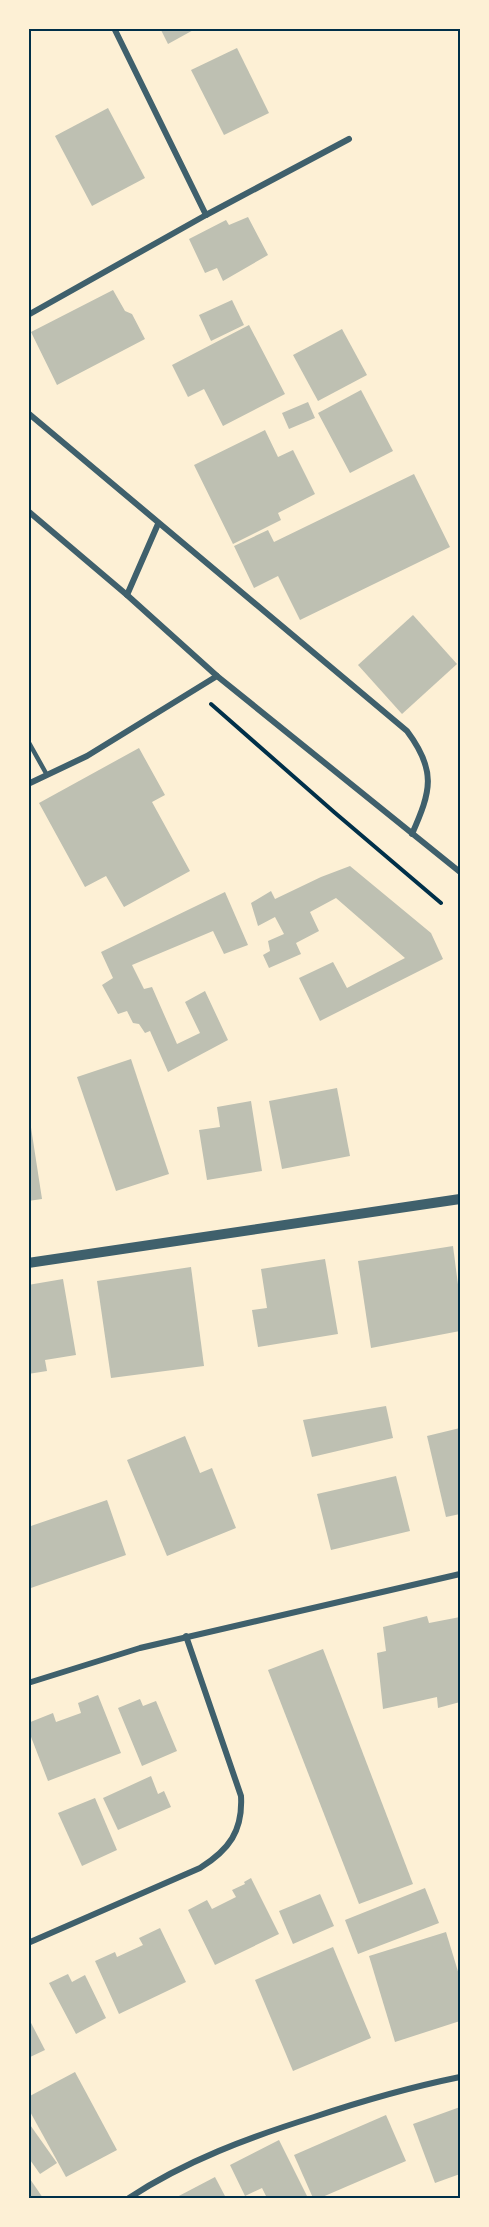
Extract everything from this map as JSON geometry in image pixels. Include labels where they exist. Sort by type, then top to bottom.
[{"type":"street","points":[[114,28],[206,215]]},
{"type":"street","points":[[28,315],[206,215],[349,139]]},
{"type":"street","points":[[28,413],[407,731],[423,758],[428,785],[427,801],[412,834]]},
{"type":"street","points":[[28,511],[127,595],[217,676],[460,872]]},
{"type":"street","points":[[127,595],[158,524]]},
{"type":"street","points":[[28,784],[87,756],[217,676]]},
{"type":"street","points":[[28,1263],[460,1199]]},
{"type":"street","points":[[28,1683],[106,1657],[186,1636],[460,1574]]},
{"type":"street","points":[[28,1943],[200,1868],[222,1852],[238,1829],[242,1813],[241,1796],[186,1636]]},
{"type":"street","points":[[129,2199],[181,2168],[261,2134],[369,2100],[460,2077]]},
{"type":"lane","points":[[28,741],[47,775]]},
{"type":"building","points":[[160,28],[197,28],[168,44]]},
{"type":"building","points":[[237,48],[269,113],[224,135],[191,70]]},
{"type":"building","points":[[108,108],[145,178],[92,206],[55,136]]},
{"type":"building","points":[[248,217],[268,255],[223,281],[217,268],[205,273],[189,239],[226,220],[229,225]]},
{"type":"building","points":[[113,290],[125,311],[132,314],[145,339],[57,385],[31,332]]},
{"type":"building","points":[[232,300],[244,325],[211,341],[199,315]]},
{"type":"building","points":[[249,325],[285,394],[223,426],[204,389],[188,397],[172,365]]},
{"type":"building","points":[[342,329],[367,375],[318,401],[293,355]]},
{"type":"building","points":[[361,390],[393,451],[350,473],[318,413]]},
{"type":"building","points":[[308,402],[315,418],[289,429],[282,413]]},
{"type":"building","points":[[265,430],[278,457],[293,450],[315,494],[278,513],[281,520],[233,544],[194,465]]},
{"type":"building","points":[[414,474],[450,547],[300,620],[278,576],[254,588],[234,546],[268,530],[274,542]]},
{"type":"building","points":[[413,615],[457,664],[402,714],[358,665]]},
{"type":"building","points":[[139,748],[165,795],[152,802],[190,871],[124,907],[106,876],[85,887],[39,803]]},
{"type":"building","points":[[350,866],[431,933],[443,959],[320,1021],[299,978],[333,962],[347,988],[405,958],[336,898],[310,912],[319,931],[296,943],[301,954],[269,968],[263,955],[270,951],[268,941],[284,934],[275,917],[258,926],[251,903],[271,891],[275,899]]},
{"type":"building","points":[[225,892],[248,945],[224,954],[213,931],[132,965],[144,989],[152,987],[177,1044],[200,1033],[185,1002],[205,991],[228,1040],[168,1072],[150,1031],[145,1033],[139,1024],[133,1023],[127,1011],[118,1014],[102,985],[113,978],[101,952]]},
{"type":"building","points":[[131,1059],[169,1174],[116,1191],[77,1077]]},
{"type":"building","points":[[337,1088],[350,1156],[282,1169],[269,1101]]},
{"type":"building","points":[[251,1101],[262,1171],[207,1180],[199,1130],[220,1127],[217,1107]]},
{"type":"building","points":[[30,1121],[42,1199],[28,1201],[28,1122]]},
{"type":"building","points":[[453,1246],[460,1300],[460,1331],[371,1348],[358,1261]]},
{"type":"building","points":[[325,1259],[338,1334],[258,1347],[252,1310],[267,1308],[261,1269]]},
{"type":"building","points":[[191,1267],[204,1366],[111,1378],[97,1281]]},
{"type":"building","points":[[63,1279],[76,1355],[45,1360],[47,1371],[28,1374],[28,1285]]},
{"type":"building","points":[[386,1406],[393,1438],[312,1457],[303,1420]]},
{"type":"building","points":[[460,1428],[460,1514],[446,1517],[427,1436]]},
{"type":"building","points":[[185,1436],[200,1473],[212,1468],[236,1528],[167,1556],[127,1460]]},
{"type":"building","points":[[396,1476],[410,1531],[331,1550],[317,1494]]},
{"type":"building","points":[[107,1500],[126,1555],[28,1589],[28,1527]]},
{"type":"building","points":[[427,1616],[429,1623],[460,1617],[460,1702],[438,1708],[437,1697],[383,1709],[377,1653],[386,1651],[383,1627]]},
{"type":"building","points":[[323,1649],[413,1884],[359,1904],[268,1670]]},
{"type":"building","points":[[98,1695],[121,1753],[48,1781],[28,1729],[28,1723],[53,1713],[56,1722],[81,1713],[78,1703]]},
{"type":"building","points":[[140,1699],[143,1706],[156,1701],[177,1751],[142,1766],[118,1708]]},
{"type":"building","points":[[151,1776],[158,1794],[164,1791],[171,1807],[118,1830],[103,1798]]},
{"type":"building","points":[[95,1798],[117,1850],[82,1866],[58,1813]]},
{"type":"building","points":[[251,1878],[279,1934],[215,1965],[188,1910],[207,1900],[212,1909],[236,1897],[232,1890],[245,1884],[244,1882]]},
{"type":"building","points":[[425,1888],[439,1923],[358,1954],[345,1920]]},
{"type":"building","points":[[320,1894],[334,1926],[293,1944],[279,1911]]},
{"type":"building","points":[[160,1928],[186,1982],[119,2014],[95,1961],[115,1952],[117,1957],[143,1945],[139,1938]]},
{"type":"building","points":[[446,1932],[460,1978],[460,2021],[395,2042],[369,1956]]},
{"type":"building","points":[[333,1947],[371,2038],[293,2071],[255,1980]]},
{"type":"building","points":[[68,1974],[72,1982],[85,1975],[106,2018],[76,2034],[49,1983]]},
{"type":"building","points":[[28,2017],[45,2050],[28,2058]]},
{"type":"building","points":[[75,2072],[117,2150],[66,2177],[28,2108],[28,2097]]},
{"type":"building","points":[[460,2107],[460,2174],[435,2183],[413,2124]]},
{"type":"building","points":[[386,2115],[406,2161],[320,2198],[313,2198],[294,2155]]},
{"type":"building","points":[[28,2122],[57,2163],[40,2174],[28,2157]]},
{"type":"building","points":[[279,2140],[308,2198],[267,2198],[262,2188],[245,2196],[230,2165]]},
{"type":"building","points":[[28,2176],[43,2198],[28,2198]]},
{"type":"building","points":[[215,2177],[226,2198],[175,2198]]}]
